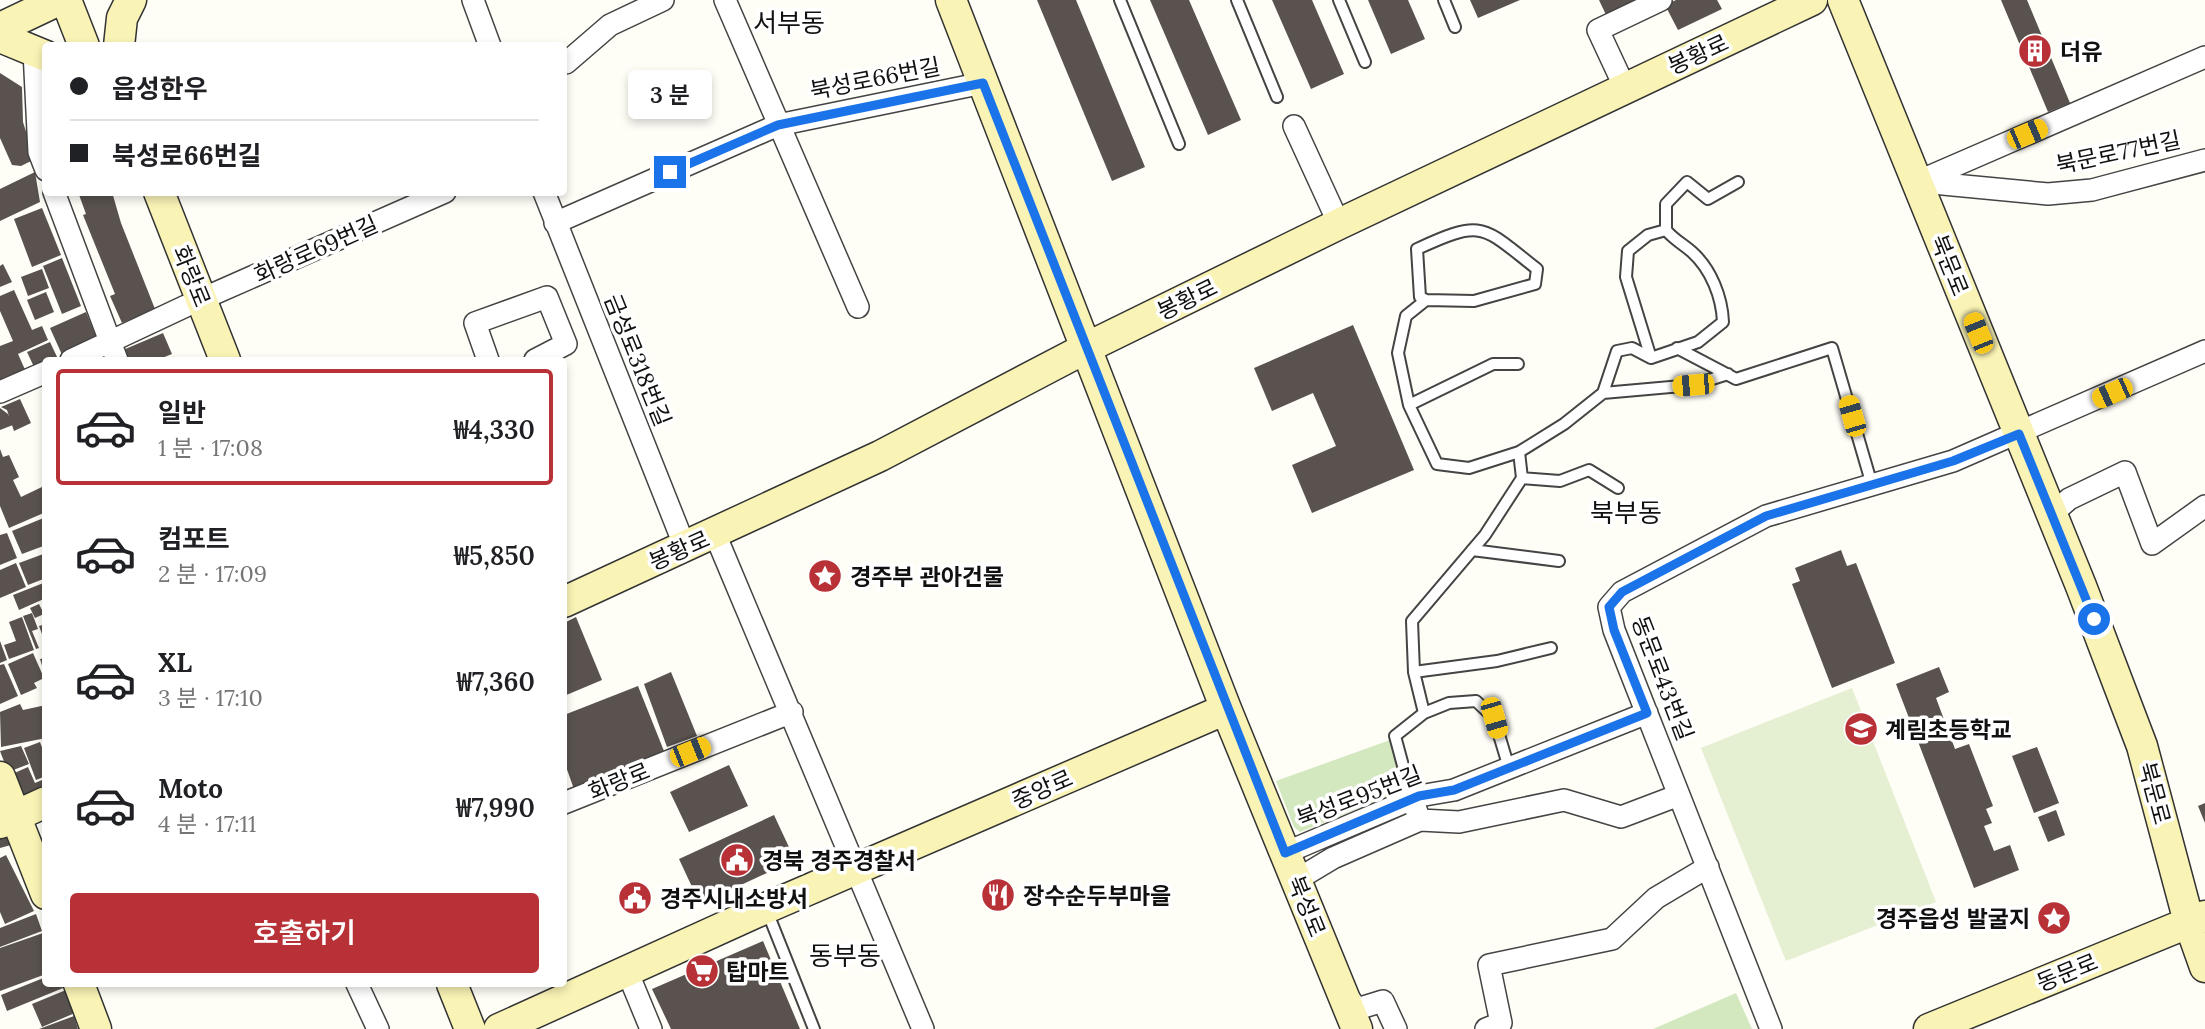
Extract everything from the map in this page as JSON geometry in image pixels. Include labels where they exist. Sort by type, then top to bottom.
[{"type":"street","points":[[0,10],[21,0]]},
{"type":"street","points":[[0,28],[59,0]]},
{"type":"street","points":[[66,0],[82,42]]},
{"type":"street","points":[[84,0],[100,42]]},
{"type":"street","points":[[119,42],[122,18],[131,0]]},
{"type":"street","points":[[475,0],[489,42]]},
{"type":"street","points":[[567,62],[610,25],[663,0]]},
{"type":"street","points":[[724,0],[858,307]]},
{"type":"street","name":"북성로","points":[[951,0],[1088,347],[1226,709],[1357,1029]]},
{"type":"street","points":[[1625,88],[1598,30],[1661,0]]},
{"type":"street","name":"봉황로","points":[[567,601],[880,456],[1088,347],[1339,224],[1812,0]]},
{"type":"street","name":"북문로","points":[[1843,0],[2052,514],[2142,746],[2197,919],[2205,967]]},
{"type":"street","points":[[0,37],[40,53],[39,152],[42,160]]},
{"type":"street","points":[[1917,182],[2205,57]]},
{"type":"street","name":"북성로66번길","points":[[555,223],[778,125],[983,83]]},
{"type":"street","points":[[1294,126],[1339,224]]},
{"type":"street","name":"북문로77번길","points":[[1917,182],[2048,194],[2092,190],[2205,160]]},
{"type":"street","points":[[56,196],[114,352]]},
{"type":"street","name":"화랑로","points":[[144,196],[223,357]]},
{"type":"street","name":"화랑로","points":[[160,196],[194,302],[206,357]]},
{"type":"street","name":"화랑로69번길","points":[[87,357],[114,352],[194,302],[436,196]]},
{"type":"street","name":"금성로318번길","points":[[545,196],[685,547]]},
{"type":"street","points":[[487,357],[475,323],[547,297],[566,344],[541,357]]},
{"type":"street","name":"동문로43번길","points":[[1771,1029],[1614,630],[1609,607],[1622,592],[1766,516],[1953,461],[2205,351]]},
{"type":"street","points":[[0,392],[42,374]]},
{"type":"street","points":[[2052,514],[2069,499],[2125,472],[2152,544],[2205,506]]},
{"type":"street","points":[[715,534],[923,1029]]},
{"type":"street","name":"중앙로","points":[[499,1029],[766,908],[1226,709]]},
{"type":"street","name":"화랑로","points":[[567,802],[792,712]]},
{"type":"street","name":"북성로95번길","points":[[1285,853],[1412,799],[1454,790],[1647,713]]},
{"type":"street","points":[[0,777],[8,819],[42,886]]},
{"type":"street","points":[[1301,890],[1303,876],[1333,858],[1420,820],[1459,822],[1564,800],[1621,817],[1679,795]]},
{"type":"street","points":[[1412,799],[1420,820]]},
{"type":"street","points":[[8,819],[42,805]]},
{"type":"street","points":[[1486,1029],[1501,1023],[1489,965],[1612,939],[1656,898],[1708,867]]},
{"type":"street","name":"동문로","points":[[1929,1029],[2197,919]]},
{"type":"street","points":[[627,971],[650,1029]]},
{"type":"street","points":[[80,987],[96,1029]]},
{"type":"street","points":[[358,987],[378,1029]]},
{"type":"street","points":[[453,987],[471,1029]]},
{"type":"street","points":[[470,987],[488,1029]]},
{"type":"street","points":[[1341,989],[1357,1009],[1382,1001],[1396,1029]]},
{"type":"lane","points":[[1120,0],[1179,144]]},
{"type":"lane","points":[[1237,0],[1277,97]]},
{"type":"lane","points":[[1339,0],[1366,62]]},
{"type":"lane","points":[[1444,0],[1455,27]]},
{"type":"lane","points":[[1426,300],[1420,297],[1418,249],[1460,229],[1490,232],[1537,269],[1535,284],[1523,288],[1474,301],[1426,300],[1406,316],[1398,353],[1409,405],[1437,464],[1469,468],[1519,452],[1564,424],[1603,393],[1617,351],[1632,348],[1651,358],[1698,342],[1723,322],[1722,302],[1693,253],[1666,230],[1666,204],[1687,182],[1708,199],[1738,182]]},
{"type":"lane","points":[[1651,358],[1626,277],[1628,251],[1648,235],[1666,230]]},
{"type":"lane","points":[[1677,348],[1736,379],[1832,348],[1872,485]]},
{"type":"lane","points":[[1409,405],[1493,364],[1518,364]]},
{"type":"lane","points":[[1603,393],[1693,385],[1728,374]]},
{"type":"lane","points":[[1423,713],[1414,672],[1412,621],[1472,550],[1522,478],[1519,452]]},
{"type":"lane","points":[[1522,478],[1560,481],[1589,470],[1618,488]]},
{"type":"lane","points":[[1472,550],[1559,561]]},
{"type":"lane","points":[[1414,672],[1497,661],[1551,648]]},
{"type":"lane","points":[[1412,799],[1395,736],[1423,713],[1450,703],[1476,701],[1494,718],[1509,768]]},
{"type":"lane","points":[[766,908],[814,1029]]},
{"type":"green space","points":[[1852,688],[1936,902],[1786,961],[1701,748]]},
{"type":"green space","points":[[1390,740],[1402,785],[1396,794],[1300,832],[1294,827],[1276,781]]},
{"type":"green space","points":[[1736,993],[1752,1029],[1653,1029]]},
{"type":"building","points":[[1037,0],[1076,0],[1145,167],[1112,181]]},
{"type":"building","points":[[1150,0],[1189,0],[1241,120],[1208,135]]},
{"type":"building","points":[[1272,0],[1312,0],[1344,74],[1311,89]]},
{"type":"building","points":[[1368,0],[1408,0],[1425,39],[1391,54]]},
{"type":"building","points":[[1470,0],[1520,0],[1478,18]]},
{"type":"building","points":[[1599,0],[1647,0],[1608,19]]},
{"type":"building","points":[[1676,0],[1717,0],[1722,9],[1678,30],[1665,5]]},
{"type":"building","name":"더유","points":[[2001,0],[2027,0],[2070,103],[2048,112]]},
{"type":"building","points":[[0,73],[22,87],[23,122],[32,151],[31,161],[21,166],[12,165],[0,138]]},
{"type":"building","points":[[35,172],[40,202],[0,221],[0,189]]},
{"type":"building","points":[[79,196],[113,196],[155,309],[122,323],[110,296],[115,294],[83,215],[86,214]]},
{"type":"building","points":[[42,208],[61,255],[32,267],[14,219]]},
{"type":"building","points":[[62,258],[81,306],[62,314],[43,266]]},
{"type":"building","points":[[3,264],[12,282],[0,287],[0,266]]},
{"type":"building","points":[[42,269],[49,288],[28,296],[21,277]]},
{"type":"building","points":[[14,290],[32,330],[42,326],[48,340],[18,354],[27,374],[0,386],[0,346],[13,341],[0,311],[0,296]]},
{"type":"building","points":[[46,292],[54,312],[35,320],[27,300]]},
{"type":"building","points":[[86,312],[98,341],[63,357],[50,328]]},
{"type":"building","points":[[1353,325],[1414,470],[1312,513],[1292,465],[1336,446],[1313,393],[1272,411],[1254,368]]},
{"type":"building","points":[[163,333],[172,354],[164,357],[126,357],[123,350]]},
{"type":"building","points":[[50,342],[57,357],[42,357],[42,366],[35,369],[27,352]]},
{"type":"building","points":[[20,399],[31,423],[14,431],[7,410],[1,407]]},
{"type":"building","points":[[0,408],[8,414],[13,425],[0,430]]},
{"type":"building","points":[[0,449],[3,457],[9,455],[19,477],[13,480],[21,497],[42,487],[42,514],[9,528],[0,506]]},
{"type":"building","points":[[42,519],[42,546],[22,554],[12,531]]},
{"type":"building","points":[[7,533],[17,558],[0,565],[0,535]]},
{"type":"building","points":[[1841,550],[1847,566],[1856,563],[1895,663],[1832,688],[1792,584],[1800,581],[1795,568]]},
{"type":"building","points":[[42,554],[42,580],[28,585],[19,563]]},
{"type":"building","points":[[16,563],[26,587],[0,598],[0,570]]},
{"type":"building","points":[[42,584],[42,600],[19,610],[13,595]]},
{"type":"building","points":[[39,604],[42,615],[35,618],[30,608]]},
{"type":"building","points":[[32,613],[38,629],[32,631],[39,648],[36,649],[23,616]]},
{"type":"building","points":[[22,617],[34,650],[9,659],[4,645],[16,641],[9,622]]},
{"type":"building","points":[[576,617],[602,680],[567,695],[567,622]]},
{"type":"building","points":[[0,641],[7,660],[0,663]]},
{"type":"building","points":[[33,653],[42,673],[42,679],[34,683],[37,688],[21,695],[8,664]]},
{"type":"building","points":[[4,664],[18,696],[0,704],[0,665]]},
{"type":"building","points":[[1939,667],[1949,692],[1936,698],[1955,749],[1969,744],[1993,806],[1986,809],[1992,823],[1984,826],[1994,851],[2010,845],[2019,870],[1974,888],[1896,684]]},
{"type":"building","points":[[671,672],[697,736],[667,747],[644,684]]},
{"type":"building","points":[[638,686],[666,756],[575,792],[567,769],[567,714]]},
{"type":"building","points":[[20,704],[23,710],[42,706],[42,739],[1,747],[0,712]]},
{"type":"building","points":[[40,742],[42,778],[36,780],[24,748]]},
{"type":"building","points":[[21,746],[29,764],[8,772],[0,751]]},
{"type":"building","points":[[2037,747],[2059,803],[2034,813],[2012,756]]},
{"type":"building","points":[[729,765],[748,806],[689,832],[670,792]]},
{"type":"building","points":[[28,767],[35,783],[42,780],[42,793],[23,802],[10,775]]},
{"type":"building","points":[[2205,803],[2205,823],[2198,806]]},
{"type":"building","points":[[2056,810],[2065,835],[2048,842],[2038,817]]},
{"type":"building","name":"경북 경주경찰서","points":[[774,815],[795,860],[700,904],[679,859]]},
{"type":"building","points":[[6,833],[11,845],[0,848],[0,836]]},
{"type":"building","points":[[6,855],[34,911],[5,924],[0,912],[0,858]]},
{"type":"building","points":[[36,914],[42,931],[0,947],[0,928]]},
{"type":"building","points":[[42,933],[42,975],[0,991],[0,948]]},
{"type":"building","name":"탑마트","points":[[763,941],[800,1029],[671,1029],[652,989]]},
{"type":"building","points":[[42,979],[42,987],[66,987],[7,1011],[1,995]]},
{"type":"building","points":[[66,990],[75,1013],[42,1027],[32,1004]]},
{"type":"building","points":[[74,1016],[78,1029],[39,1029]]},
{"type":"place","name":"더유","points":[[2035,51]]},
{"type":"place","name":"경주부 관아건물","points":[[825,576]]},
{"type":"place","name":"계림초등학교","points":[[1861,729]]},
{"type":"place","name":"경북 경주경찰서","points":[[737,860]]},
{"type":"place","name":"장수순두부마을","points":[[998,895]]},
{"type":"place","name":"경주시내소방서","points":[[635,898]]},
{"type":"place","name":"경주읍성 발굴지","points":[[2054,918]]},
{"type":"place","name":"탑마트","points":[[702,971]]},
{"type":"district","name":"서부동","points":[[789,22]]},
{"type":"district","name":"북부동","points":[[1626,512]]},
{"type":"district","name":"동부동","points":[[845,955]]},
{"type":"route","points":[[670,172],[778,125],[983,83],[1088,347],[1226,709],[1285,853],[1419,796],[1454,790],[1647,713],[1614,630],[1609,607],[1622,592],[1766,516],[1953,461],[2019,434],[2094,619]]}]
